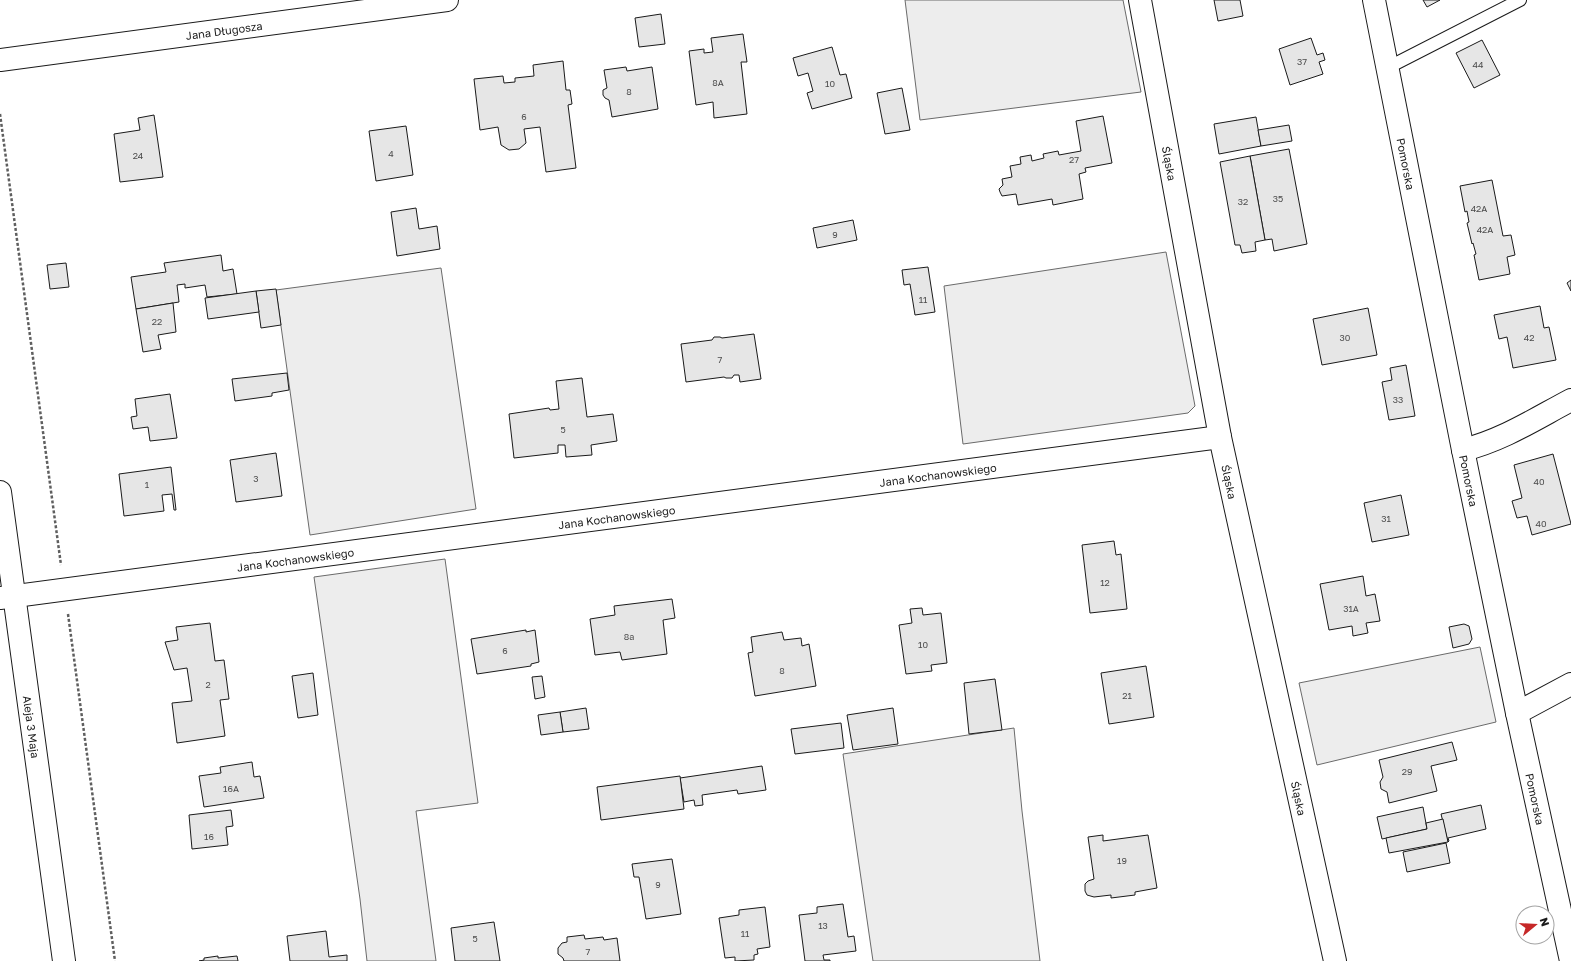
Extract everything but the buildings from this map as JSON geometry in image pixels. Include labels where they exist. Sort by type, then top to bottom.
[{"type":"street","name":"Jana Długosza","points":[[0,60],[448,0]]},
{"type":"street","name":"Śląska","points":[[1140,0],[1220,437],[1334,961]]},
{"type":"street","name":"Pomorska","points":[[1374,0],[1463,450],[1517,712],[1571,961]]},
{"type":"street","points":[[1463,450],[1484,445],[1501,438],[1571,400]]},
{"type":"street","name":"Jana Kochanowskiego","points":[[7,597],[1220,437]]},
{"type":"street","name":"Aleja 3 Maja","points":[[0,492],[7,597],[64,961]]},
{"type":"street","points":[[1517,712],[1571,684]]},
{"type":"lane","points":[[1387,68],[1520,0]]},
{"type":"path","points":[[0,114],[115,961]]},
{"type":"shaded area","points":[[905,0],[1123,0],[1141,92],[920,120]]},
{"type":"shaded area","points":[[1166,252],[1195,406],[1188,413],[963,444],[944,286]]},
{"type":"shaded area","points":[[441,268],[476,509],[310,535],[276,290]]},
{"type":"shaded area","points":[[445,559],[478,803],[416,811],[436,961],[367,961],[360,899],[314,577]]},
{"type":"shaded area","points":[[1480,647],[1496,722],[1317,765],[1299,683]]},
{"type":"shaded area","points":[[1014,728],[1022,811],[1040,961],[873,961],[843,754]]}]
